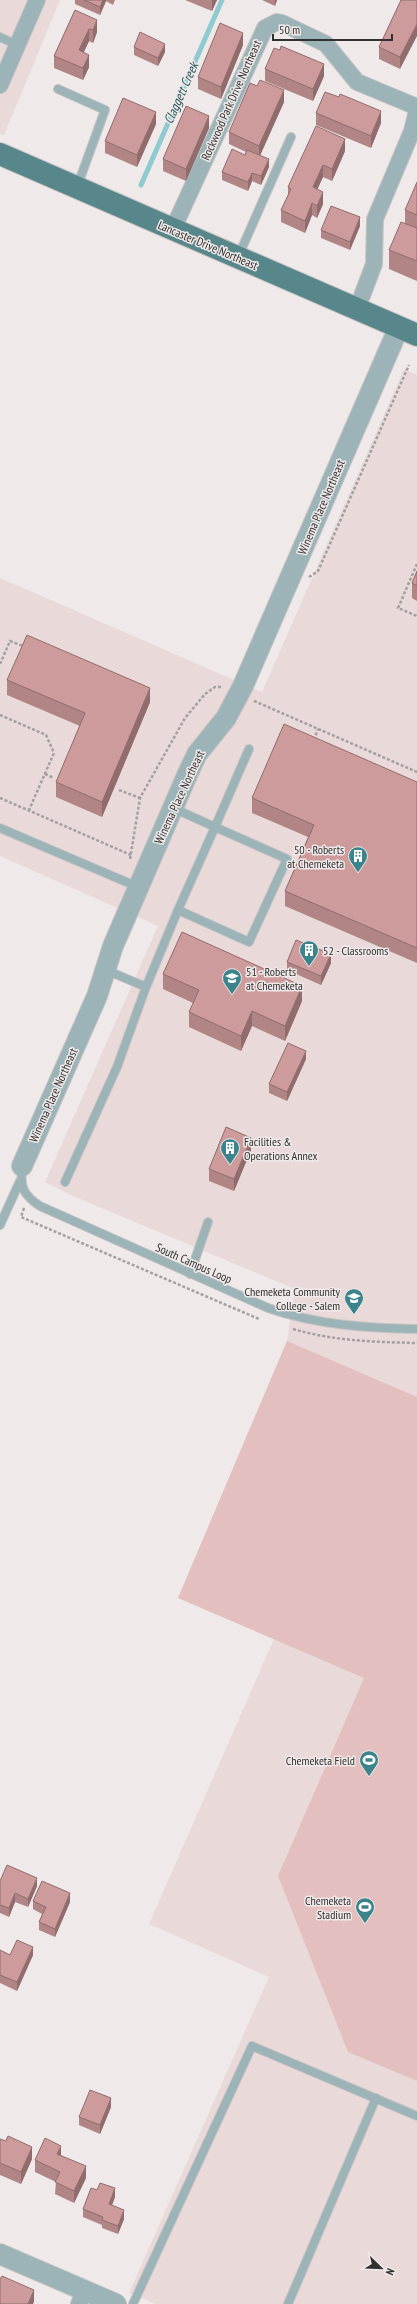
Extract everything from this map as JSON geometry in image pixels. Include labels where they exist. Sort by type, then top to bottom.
[{"type":"main road","name":"Lancaster Drive Northeast","points":[[0,154],[408,331]]},
{"type":"street","points":[[0,85],[37,0]]},
{"type":"street","name":"Rockwood Park Drive Northeast","points":[[173,229],[265,28],[277,22],[321,40],[356,82],[417,107]]},
{"type":"street","points":[[357,309],[374,264],[375,219],[412,131],[417,110]]},
{"type":"street","name":"Winema Place Northeast","points":[[21,1173],[106,970],[113,946],[197,754],[226,718],[250,699],[408,331]]},
{"type":"street","points":[[0,2254],[82,2297],[116,2304]]},
{"type":"lane","points":[[0,37],[17,45]]},
{"type":"lane","points":[[58,89],[105,110],[76,188]]},
{"type":"lane","points":[[237,257],[291,137]]},
{"type":"lane","points":[[65,1182],[117,1067],[146,987],[178,910],[249,749]]},
{"type":"lane","points":[[173,808],[287,859],[249,942],[178,910]]},
{"type":"lane","points":[[0,828],[139,887]]},
{"type":"lane","points":[[106,970],[146,987]]},
{"type":"lane","points":[[21,1173],[22,1190],[28,1198]]},
{"type":"lane","points":[[0,1225],[21,1173]]},
{"type":"lane","name":"South Campus Loop","points":[[28,1198],[81,1225],[286,1315],[343,1326],[417,1329]]},
{"type":"lane","points":[[190,1274],[208,1222]]},
{"type":"lane","points":[[133,2304],[252,2046],[417,2116]]},
{"type":"lane","points":[[288,2304],[376,2098]]},
{"type":"path","points":[[306,583],[309,577],[318,571],[409,365]]},
{"type":"path","points":[[417,564],[398,608],[417,616]]},
{"type":"path","points":[[0,664],[10,641],[23,646]]},
{"type":"path","points":[[131,866],[131,855],[140,798],[178,728],[201,698],[215,686],[220,686],[417,772]]},
{"type":"path","points":[[0,715],[46,735],[54,753],[29,810]]},
{"type":"path","points":[[312,743],[318,729]]},
{"type":"path","points":[[45,774],[54,778]]},
{"type":"path","points":[[119,790],[140,798]]},
{"type":"path","points":[[0,798],[131,855]]},
{"type":"path","points":[[285,984],[287,972]]},
{"type":"path","points":[[28,1198],[21,1217],[261,1319]]},
{"type":"path","points":[[291,1329],[313,1335],[362,1342],[417,1343]]},
{"type":"shaded area","points":[[0,0],[60,0],[4,135],[0,134]]},
{"type":"shaded area","name":"Chemeketa Community College - Salem","points":[[404,369],[417,375],[417,2304],[156,2304],[129,2293],[269,1977],[149,1924],[274,1639],[178,1598],[287,1341],[295,1289],[73,1196],[45,1182],[158,926],[0,856],[0,578],[262,692]]},
{"type":"shaded area","name":"Chemeketa Field","points":[[287,1341],[417,1397],[417,2081],[348,2052],[278,1876],[364,1678],[178,1598]]},
{"type":"building","points":[[84,0],[103,0],[100,7]]},
{"type":"building","points":[[401,0],[417,0],[417,24],[400,57],[379,47]]},
{"type":"building","points":[[75,10],[97,20],[93,30],[89,29],[79,50],[89,55],[83,68],[54,56]]},
{"type":"building","points":[[220,23],[243,33],[221,87],[198,77]]},
{"type":"building","points":[[140,32],[165,44],[158,58],[134,47]]},
{"type":"building","points":[[281,46],[324,64],[313,89],[265,69],[274,48],[280,50]]},
{"type":"building","points":[[260,80],[284,90],[259,146],[229,132],[250,83],[257,86]]},
{"type":"building","points":[[325,92],[339,97],[340,94],[381,111],[371,136],[316,113]]},
{"type":"building","points":[[123,98],[156,112],[137,155],[105,141]]},
{"type":"building","points":[[186,106],[209,116],[186,169],[163,159]]},
{"type":"building","points":[[316,126],[345,139],[332,169],[323,165],[313,187],[323,192],[317,206],[312,203],[305,221],[281,210],[291,189],[288,187]]},
{"type":"building","points":[[232,149],[245,155],[247,150],[269,159],[261,176],[252,173],[248,182],[222,172]]},
{"type":"building","points":[[417,182],[417,215],[405,210]]},
{"type":"building","points":[[331,206],[360,217],[350,242],[321,230]]},
{"type":"building","points":[[401,222],[417,228],[417,261],[389,250]]},
{"type":"building","points":[[417,571],[417,586],[412,583]]},
{"type":"building","points":[[27,635],[150,688],[102,802],[56,782],[85,713],[7,680]]},
{"type":"building","name":"50 - Roberts at Chemeketa","points":[[284,724],[417,782],[417,948],[285,891],[314,825],[252,798]]},
{"type":"building","name":"51 - Roberts at Chemeketa","points":[[182,932],[302,986],[285,1026],[252,1011],[241,1036],[189,1012],[199,990],[163,974]]},
{"type":"building","points":[[296,940],[331,954],[321,976],[287,962]]},
{"type":"building","points":[[288,1043],[306,1051],[287,1092],[269,1084]]},
{"type":"building","name":"Facilities & Operations Annex","points":[[226,1127],[251,1138],[234,1179],[209,1169]]},
{"type":"building","points":[[7,1865],[37,1878],[28,1899],[15,1893],[9,1908],[0,1905],[0,1881]]},
{"type":"building","points":[[42,1881],[70,1893],[55,1929],[39,1922],[46,1907],[33,1901]]},
{"type":"building","points":[[17,1940],[33,1947],[17,1982],[0,1975],[0,1950],[10,1955]]},
{"type":"building","points":[[90,2090],[111,2098],[100,2125],[79,2117]]},
{"type":"building","points":[[8,2136],[32,2147],[21,2172],[0,2163],[0,2139],[6,2141]]},
{"type":"building","points":[[45,2138],[61,2146],[57,2154],[86,2166],[74,2191],[55,2182],[60,2172],[35,2160]]},
{"type":"building","points":[[100,2183],[115,2188],[109,2204],[124,2210],[118,2226],[102,2220],[103,2217],[83,2209],[91,2188],[97,2190]]},
{"type":"building","points":[[2,2276],[34,2290],[28,2304],[0,2304],[0,2279]]},
{"type":"waterway","name":"Claggett Creek","points":[[141,185],[222,0]]},
{"type":"place","name":"50 - Roberts at Chemeketa","points":[[358,873]]},
{"type":"place","name":"52 - Classrooms","points":[[309,967]]},
{"type":"place","name":"51 - Roberts at Chemeketa","points":[[232,995]]},
{"type":"place","name":"Facilities & Operations Annex","points":[[230,1165]]},
{"type":"place","name":"Chemeketa Community College - Salem","points":[[354,1315]]},
{"type":"place","name":"Chemeketa Field","points":[[369,1777]]},
{"type":"place","name":"Chemeketa Stadium","points":[[365,1924]]}]
